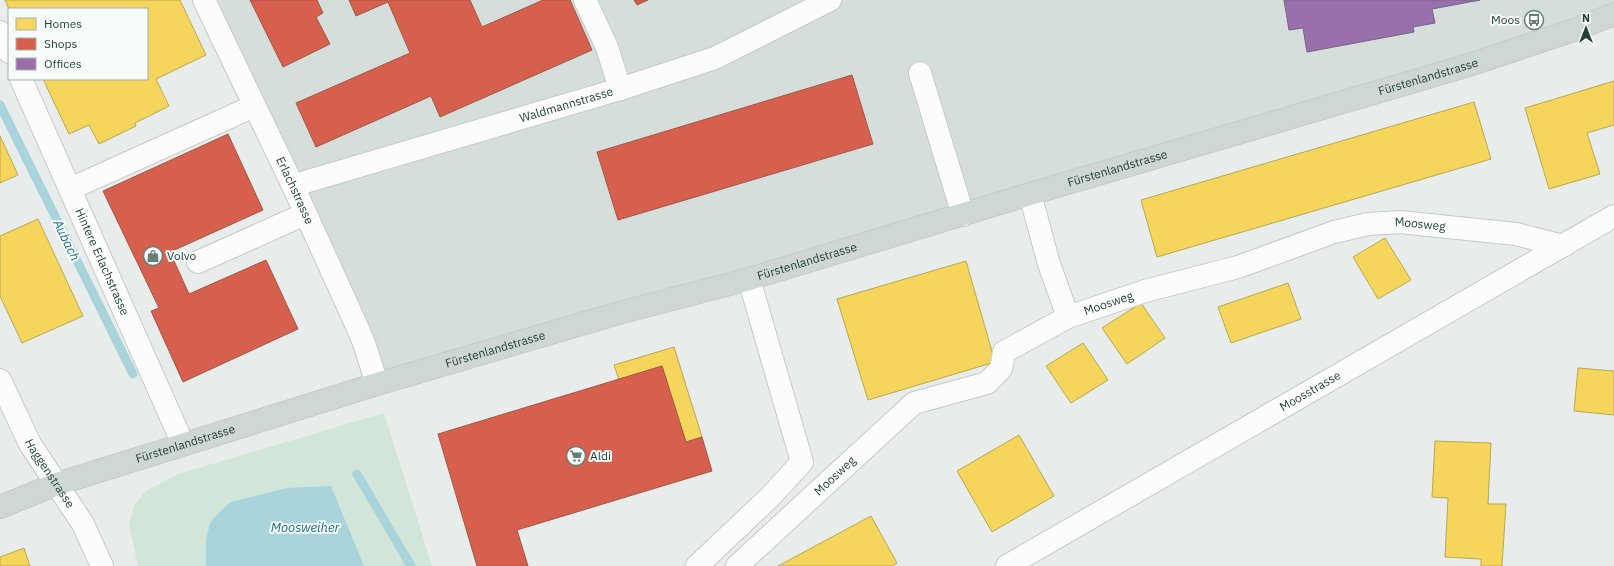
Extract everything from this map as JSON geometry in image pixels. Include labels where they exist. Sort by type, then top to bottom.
[{"type":"main road","name":"Fürstenlandstrasse","points":[[0,507],[57,484],[377,384],[619,313],[748,279],[1030,194],[1469,65],[1577,29],[1614,14]]},
{"type":"street","name":"Erlachstrasse","points":[[204,0],[294,188],[355,322],[364,342],[377,384]]},
{"type":"street","points":[[585,0],[607,47],[620,89]]},
{"type":"street","name":"Waldmannstrasse","points":[[294,188],[304,182],[620,89],[715,58],[830,0]]},
{"type":"street","points":[[0,32],[8,50]]},
{"type":"street","points":[[920,73],[963,215]]},
{"type":"street","name":"Hintere Erlachstrasse","points":[[21,80],[183,444]]},
{"type":"street","points":[[70,189],[254,106]]},
{"type":"street","points":[[1030,194],[1049,264],[1068,317]]},
{"type":"street","points":[[198,262],[305,214]]},
{"type":"street","name":"Moosstrasse","points":[[1007,566],[1614,216]]},
{"type":"street","name":"Moosweg","points":[[737,566],[914,403],[987,383],[1001,369],[1004,352],[1068,317],[1145,291],[1238,267],[1334,232],[1368,224],[1400,222],[1516,234],[1563,246]]},
{"type":"street","points":[[697,566],[771,496],[802,462],[748,279]]},
{"type":"street","name":"Haggenstrasse","points":[[0,380],[30,444],[83,524],[102,566]]},
{"type":"shaded area","points":[[204,0],[1614,0],[1614,11],[377,384]]},
{"type":"green space","points":[[384,413],[432,566],[138,566],[129,524],[134,505],[146,491],[178,474]]},
{"type":"water","name":"Moosweiher","points":[[331,486],[364,566],[206,566],[206,540],[210,523],[218,513],[231,502],[287,488]]},
{"type":"building: Homes","points":[[5,0],[180,0],[206,55],[156,79],[169,106],[135,123],[136,126],[99,144],[89,125],[69,134],[43,80],[148,80],[148,8],[9,8]]},
{"type":"building: Homes","points":[[1614,81],[1614,125],[1587,133],[1600,174],[1549,189],[1525,108]]},
{"type":"building: Homes","points":[[1474,102],[1491,159],[1157,257],[1141,200]]},
{"type":"building: Homes","points":[[0,136],[18,175],[0,183]]},
{"type":"building: Homes","points":[[38,219],[83,316],[22,343],[0,296],[0,236]]},
{"type":"building: Homes","points":[[1385,238],[1411,280],[1378,299],[1353,257]]},
{"type":"building: Homes","points":[[966,261],[995,362],[868,400],[837,299]]},
{"type":"building: Homes","points":[[1288,283],[1301,319],[1231,343],[1218,307]]},
{"type":"building: Homes","points":[[1141,303],[1165,338],[1127,364],[1102,328]]},
{"type":"building: Homes","points":[[1083,343],[1108,380],[1071,403],[1046,366]]},
{"type":"building: Homes","points":[[674,347],[702,437],[686,442],[662,366],[619,380],[614,365]]},
{"type":"building: Homes","points":[[1578,368],[1614,371],[1614,415],[1574,411]]},
{"type":"building: Homes","points":[[1019,435],[1054,496],[992,532],[957,471]]},
{"type":"building: Homes","points":[[1435,441],[1491,443],[1488,504],[1506,504],[1502,566],[1481,566],[1481,559],[1445,557],[1448,498],[1432,497]]},
{"type":"building: Homes","points":[[871,516],[897,563],[892,566],[778,566]]},
{"type":"building: Homes","points":[[24,548],[30,566],[0,566],[0,557]]},
{"type":"building: Shops","points":[[250,0],[317,0],[323,13],[316,17],[330,44],[283,67]]},
{"type":"building: Shops","points":[[349,0],[470,0],[482,27],[543,0],[570,0],[592,50],[440,117],[431,96],[316,147],[296,103],[410,53],[388,2],[356,16]]},
{"type":"building: Shops","points":[[634,0],[648,0],[637,5]]},
{"type":"building: Shops","points":[[852,75],[873,144],[618,220],[597,152]]},
{"type":"building: Shops","name":"Volvo","points":[[228,134],[263,210],[170,252],[189,294],[266,260],[298,329],[183,382],[151,311],[159,308],[103,191]]},
{"type":"building: Shops","name":"Aldi","points":[[662,366],[686,442],[702,437],[712,471],[517,530],[528,566],[477,566],[438,434]]},
{"type":"building: Offices","points":[[1284,0],[1480,0],[1432,9],[1435,23],[1413,27],[1414,32],[1307,52],[1303,28],[1289,30]]},
{"type":"waterway","name":"Aubach","points":[[0,105],[133,374]]},
{"type":"waterway","points":[[357,474],[411,566]]},
{"type":"place","name":"Moos","points":[[1534,20]]},
{"type":"place","name":"Volvo","points":[[153,256]]},
{"type":"place","name":"Aldi","points":[[576,456]]}]
